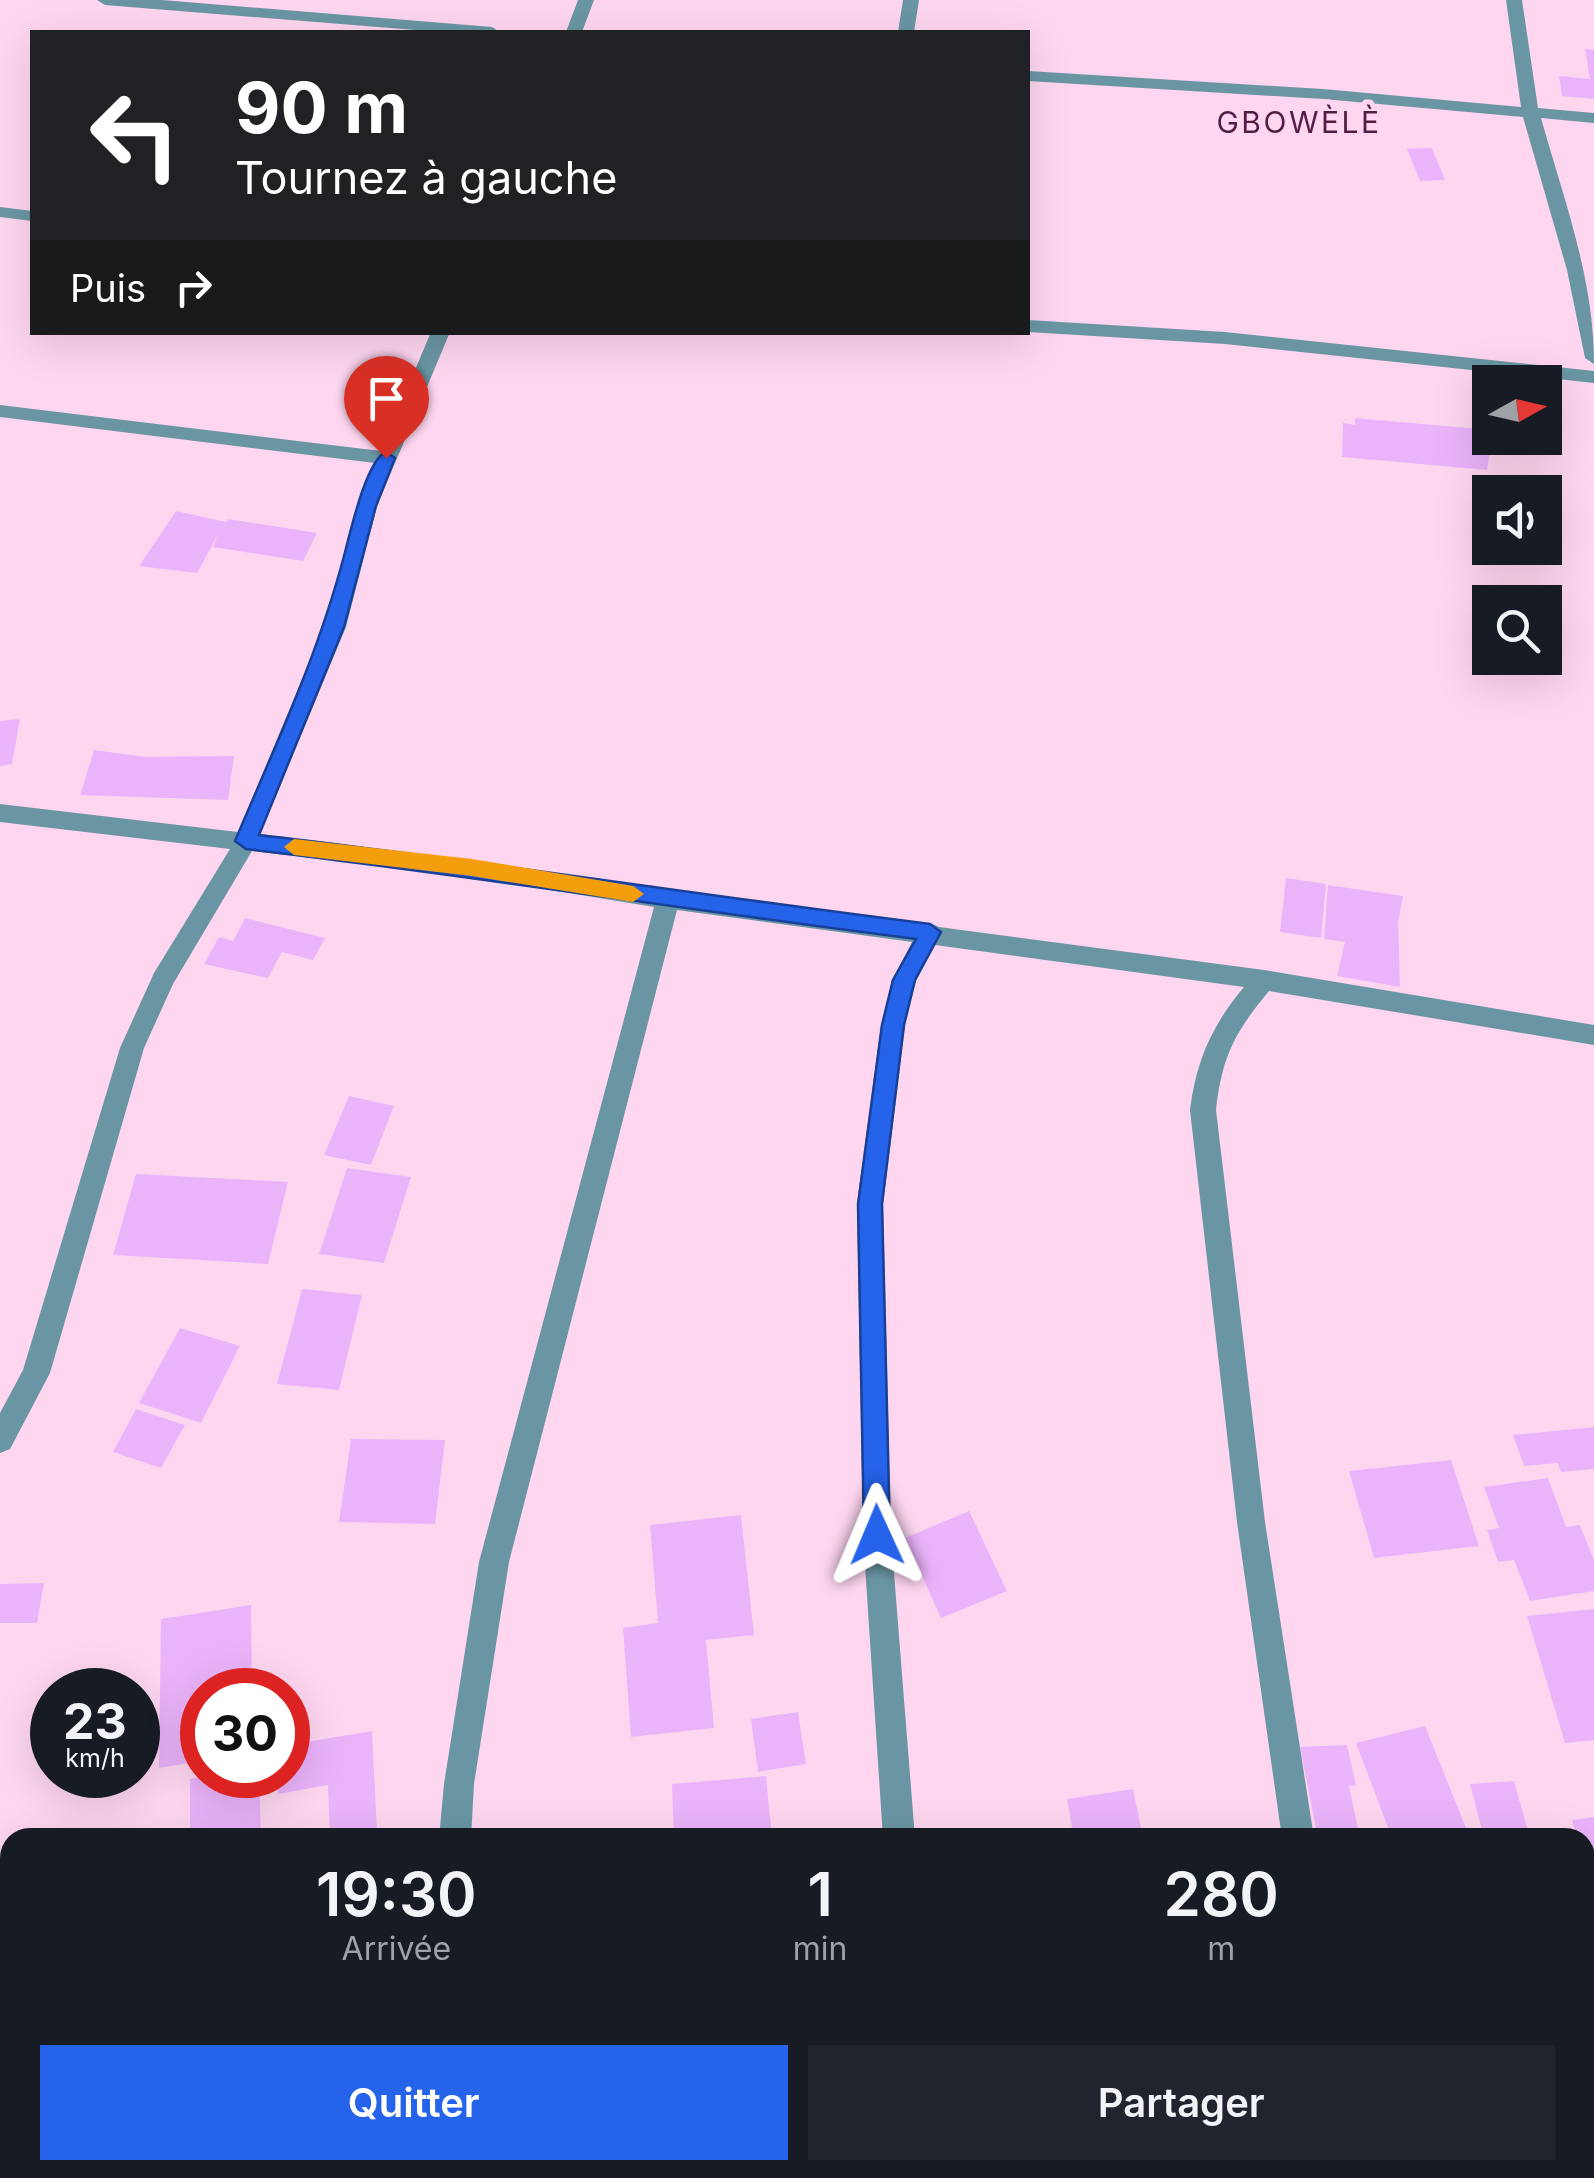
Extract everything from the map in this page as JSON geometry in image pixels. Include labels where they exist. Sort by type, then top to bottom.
[{"type":"street","points":[[105,0],[318,26],[434,30]]},
{"type":"street","points":[[318,26],[333,0]]},
{"type":"street","points":[[575,30],[586,0]]},
{"type":"street","points":[[906,30],[911,0]]},
{"type":"street","points":[[1514,0],[1530,112],[1576,270],[1594,358]]},
{"type":"street","points":[[1030,76],[1323,94],[1594,118]]},
{"type":"street","points":[[0,212],[30,216]]},
{"type":"street","points":[[1030,326],[1225,338],[1594,377]]},
{"type":"street","points":[[0,1440],[36,1373],[132,1048],[162,980],[246,841],[335,627],[367,506],[440,335]]},
{"type":"street","points":[[0,411],[386,458]]},
{"type":"street","points":[[0,813],[472,868],[668,900],[930,932],[1264,980],[1594,1035]]},
{"type":"street","points":[[455,1828],[494,1562],[668,900]]},
{"type":"street","points":[[898,1828],[877,1535],[870,1204],[893,1025],[904,980],[930,932]]},
{"type":"street","points":[[1264,980],[1221,1031],[1207,1067],[1202,1110],[1251,1522],[1297,1828]]},
{"type":"building","points":[[1585,49],[1594,50],[1594,99],[1562,96],[1559,76],[1590,79]]},
{"type":"building","points":[[1432,148],[1445,180],[1420,181],[1407,149]]},
{"type":"building","points":[[1355,418],[1472,428],[1472,455],[1489,455],[1487,470],[1342,457],[1343,423],[1355,425]]},
{"type":"building","points":[[176,511],[226,522],[228,519],[317,533],[303,561],[213,547],[218,535],[197,573],[139,566]]},
{"type":"building","points":[[20,719],[12,764],[0,766],[0,721]]},
{"type":"building","points":[[94,750],[146,757],[234,756],[228,800],[80,795]]},
{"type":"building","points":[[1286,878],[1326,884],[1321,938],[1280,932]]},
{"type":"building","points":[[1328,885],[1403,896],[1398,923],[1400,987],[1337,976],[1345,942],[1324,939]]},
{"type":"building","points":[[245,918],[325,938],[313,960],[282,952],[268,978],[204,964],[219,937],[233,941]]},
{"type":"building","points":[[349,1096],[394,1106],[371,1165],[324,1155]]},
{"type":"building","points":[[347,1168],[411,1177],[384,1263],[319,1254]]},
{"type":"building","points":[[136,1174],[288,1182],[268,1264],[113,1255]]},
{"type":"building","points":[[302,1289],[362,1295],[339,1390],[277,1384]]},
{"type":"building","points":[[180,1328],[240,1346],[201,1423],[139,1403]]},
{"type":"building","points":[[136,1409],[185,1425],[161,1468],[113,1452]]},
{"type":"building","points":[[1594,1427],[1594,1469],[1561,1472],[1558,1463],[1524,1466],[1513,1435]]},
{"type":"building","points":[[351,1439],[445,1440],[435,1524],[339,1522]]},
{"type":"building","points":[[1451,1460],[1479,1546],[1374,1558],[1349,1471]]},
{"type":"building","points":[[1548,1478],[1566,1527],[1580,1525],[1594,1560],[1594,1591],[1530,1601],[1514,1560],[1498,1562],[1487,1530],[1499,1528],[1484,1487]]},
{"type":"building","points":[[969,1511],[1007,1591],[941,1618],[905,1538]]},
{"type":"building","points":[[741,1515],[754,1635],[706,1640],[714,1728],[631,1737],[623,1628],[658,1623],[650,1525]]},
{"type":"building","points":[[44,1583],[37,1623],[0,1623],[0,1584]]},
{"type":"building","points":[[251,1605],[252,1668],[180,1668],[180,1765],[160,1768],[160,1694],[161,1619]]},
{"type":"building","points":[[1594,1609],[1594,1740],[1565,1743],[1527,1616]]},
{"type":"building","points":[[798,1712],[806,1764],[758,1772],[751,1719]]},
{"type":"building","points":[[1425,1726],[1466,1828],[1388,1828],[1356,1743]]},
{"type":"building","points":[[372,1731],[377,1828],[330,1828],[328,1785],[310,1788],[310,1741]]},
{"type":"building","points":[[1347,1745],[1356,1785],[1349,1786],[1358,1828],[1316,1828],[1300,1747]]},
{"type":"building","points":[[766,1776],[771,1828],[674,1828],[672,1784]]},
{"type":"building","points":[[1514,1781],[1527,1828],[1481,1828],[1470,1784]]},
{"type":"building","points":[[1133,1789],[1141,1828],[1072,1828],[1067,1799]]},
{"type":"building","points":[[190,1798],[260,1798],[261,1828],[190,1828]]},
{"type":"building","points":[[1594,1817],[1594,1828],[1574,1828],[1572,1820]]},
{"type":"slow traffic","points":[[294,847],[472,868],[633,894]]},
{"type":"district","name":"GBOWÈLÈ","points":[[1299,122]]},
{"type":"route","points":[[386,458],[367,506],[335,627],[246,841],[472,868],[668,900],[930,932],[904,980],[893,1025],[870,1204],[877,1535]]}]
